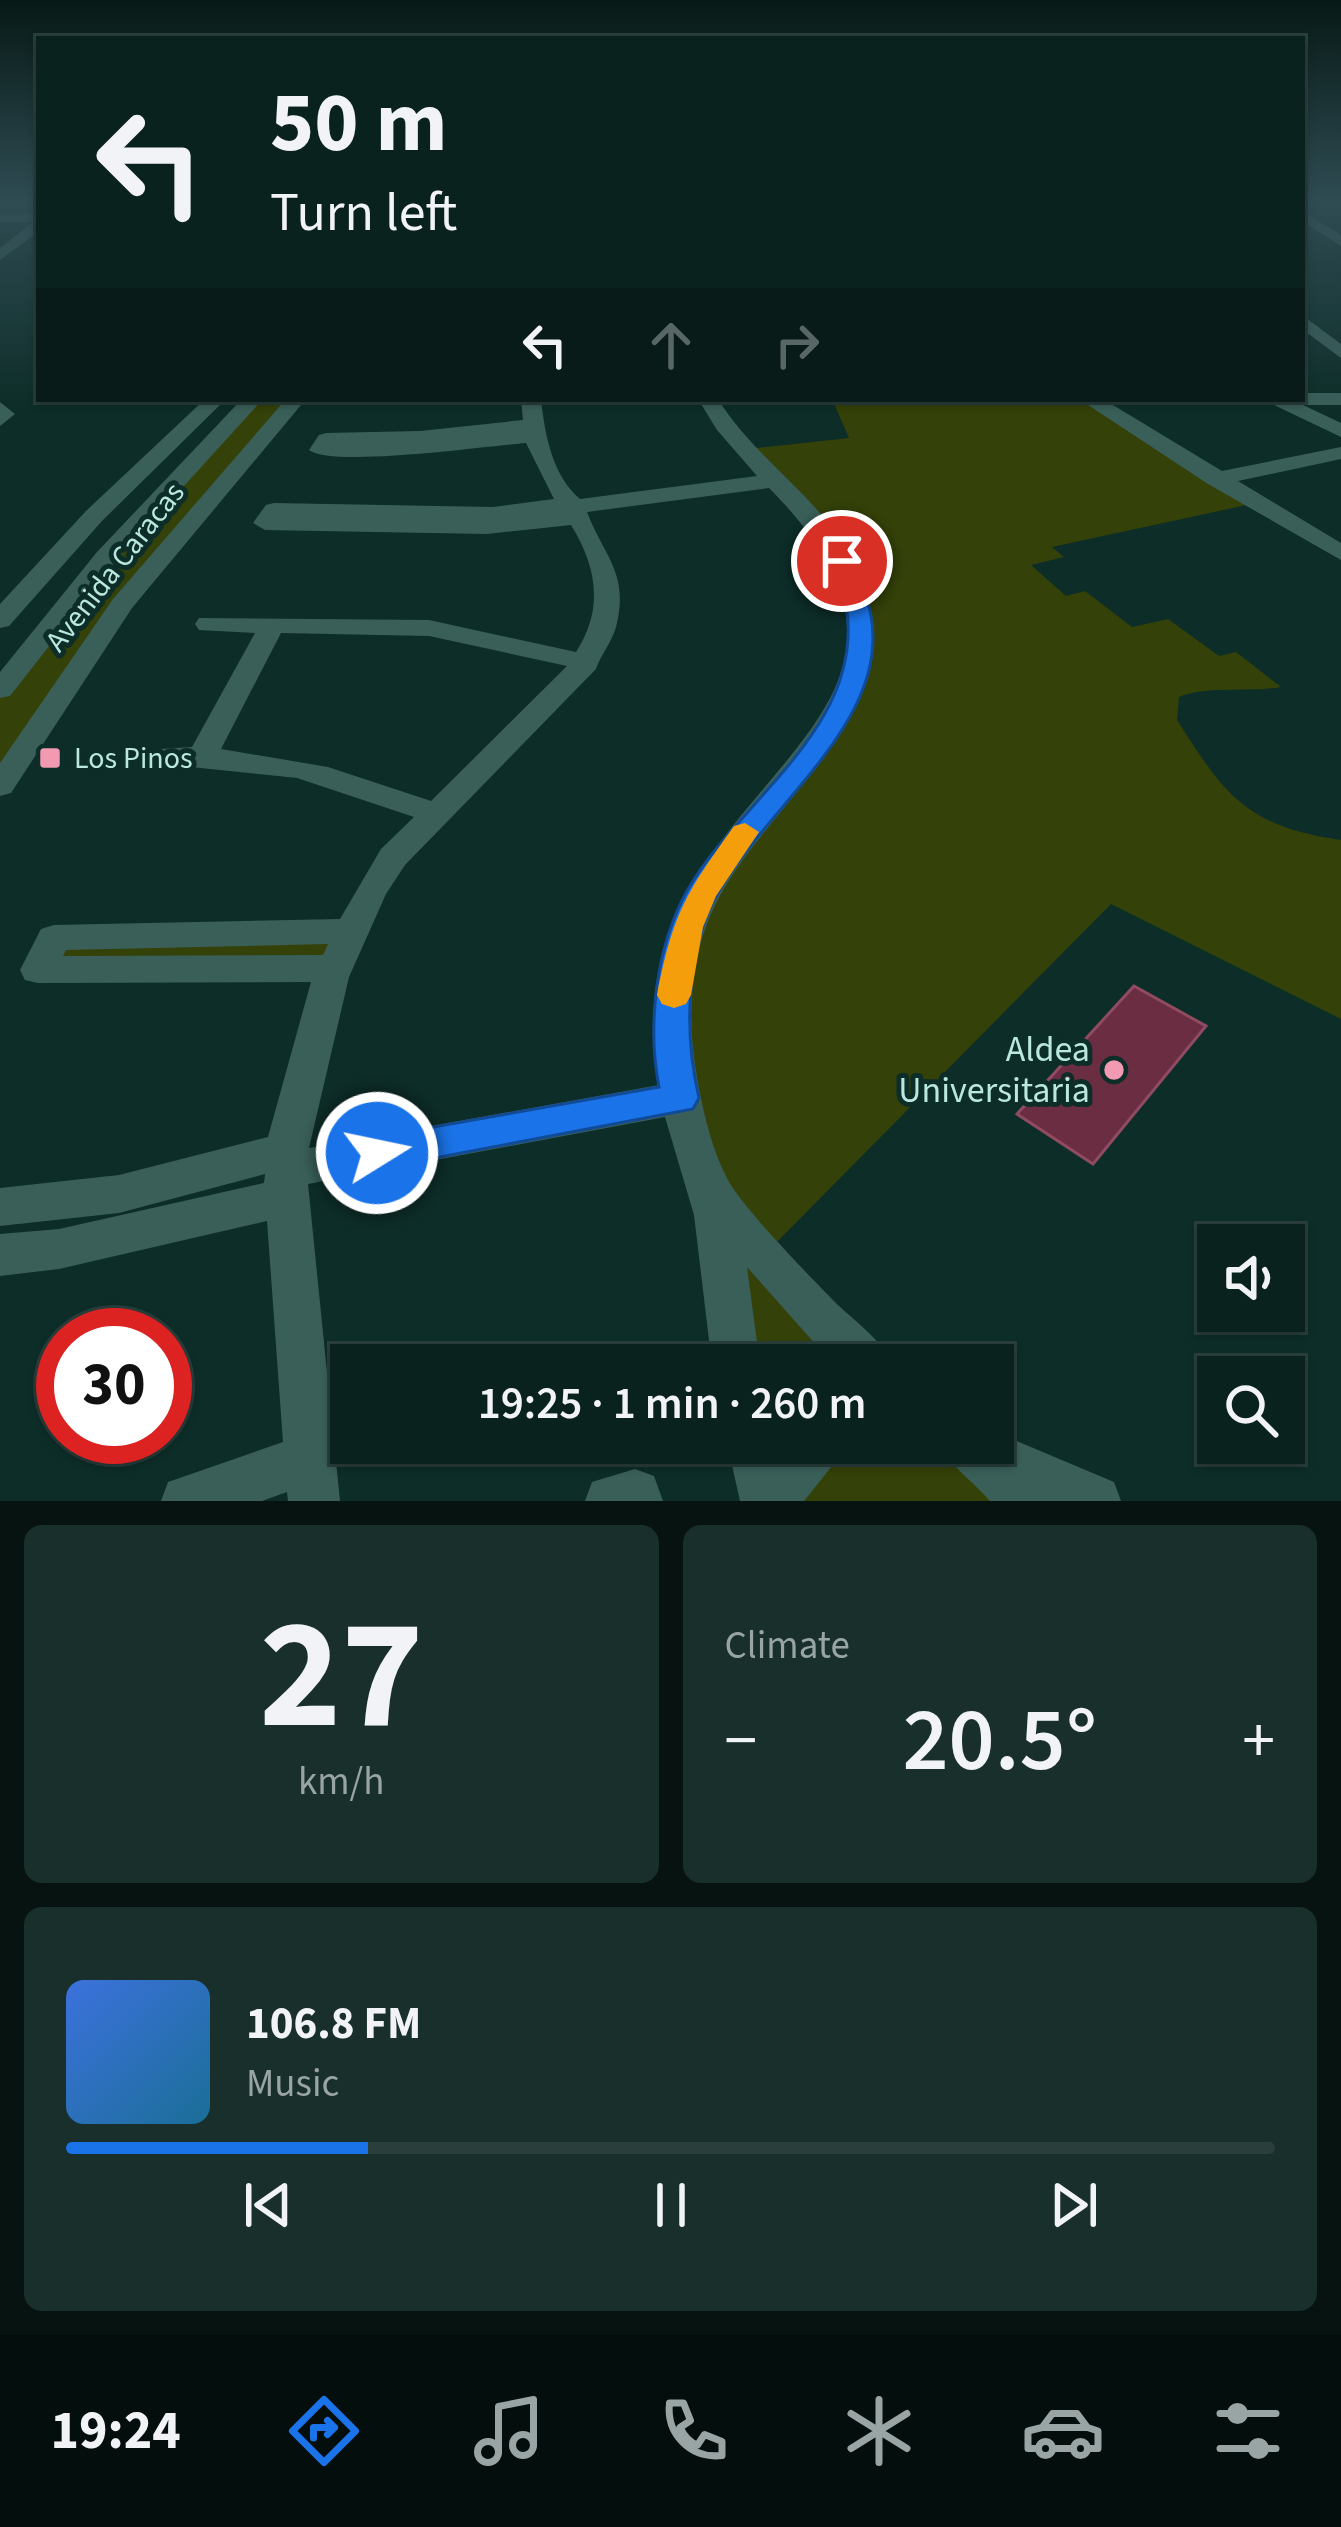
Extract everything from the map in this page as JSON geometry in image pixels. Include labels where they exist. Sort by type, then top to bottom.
[{"type":"street","points":[[1305,323],[1341,353],[1305,354]]},
{"type":"street","points":[[1305,392],[1341,396]]},
{"type":"street","points":[[1305,398],[1341,396]]},
{"type":"street","name":"Avenida Caracas","points":[[0,690],[106,557],[250,402]]},
{"type":"street","name":"Avenida Caracas","points":[[0,786],[122,604],[293,402]]},
{"type":"street","points":[[187,1501],[312,1480],[288,1172],[296,1096],[335,968],[393,857],[586,663],[605,627],[610,592],[604,563],[532,430],[531,402]]},
{"type":"street","points":[[711,402],[727,428],[777,480],[842,561],[858,604],[859,650],[844,702],[818,751],[729,851],[687,927],[676,976],[671,1057],[712,1194],[733,1344]]},
{"type":"street","points":[[1094,402],[1341,553]]},
{"type":"street","points":[[1283,402],[1341,431]]},
{"type":"street","points":[[0,620],[211,404]]},
{"type":"street","points":[[0,407],[5,415],[0,420]]},
{"type":"street","points":[[532,430],[392,449],[319,450],[326,439],[532,430]]},
{"type":"street","points":[[1216,478],[1341,453]]},
{"type":"street","points":[[575,510],[493,514],[274,510],[265,523],[487,527],[777,480]]},
{"type":"street","points":[[70,603],[124,490]]},
{"type":"street","points":[[208,624],[458,632],[586,663]]},
{"type":"street","points":[[202,756],[273,624]]},
{"type":"street","points":[[154,756],[302,766],[433,813]]},
{"type":"street","points":[[335,968],[38,970],[54,938],[351,932]]},
{"type":"street","points":[[0,1207],[288,1172],[680,1098]]},
{"type":"street","points":[[0,1255],[59,1249],[288,1172]]},
{"type":"street","points":[[712,1194],[846,1344]]},
{"type":"street","points":[[757,1464],[766,1501]]},
{"type":"street","points":[[777,1501],[799,1464]]},
{"type":"street","points":[[990,1464],[1024,1501]]},
{"type":"street","points":[[1010,1464],[1095,1501]]},
{"type":"street","points":[[611,1501],[635,1495],[637,1501]]},
{"type":"green space","points":[[250,402],[293,402],[160,557],[0,786],[0,690]]},
{"type":"green space","points":[[833,402],[1094,402],[1256,503],[1052,547],[1064,557],[1031,565],[1066,596],[1085,591],[1132,627],[1168,619],[1219,656],[1236,652],[1281,687],[1203,691],[1179,697],[1177,720],[1210,769],[1242,804],[1283,826],[1341,840],[1341,1019],[1111,904],[764,1255],[848,1344],[732,1344],[674,1021],[687,927],[844,702],[851,582],[747,449],[849,438]]},
{"type":"green space","points":[[350,933],[336,966],[38,970],[54,938]]},
{"type":"green space","points":[[757,1464],[1012,1464],[1095,1501],[766,1501]]},
{"type":"building","name":"Aldea Universitaria","points":[[1134,986],[1206,1026],[1093,1164],[1017,1114]]},
{"type":"slow traffic","points":[[674,995],[687,927],[702,893],[745,832]]},
{"type":"place","name":"Los Pinos","points":[[50,758]]},
{"type":"place","name":"Aldea Universitaria","points":[[1114,1070]]},
{"type":"route","points":[[377,1153],[680,1098],[671,1057],[674,992],[687,927],[702,893],[738,840],[818,751],[853,676],[859,650],[858,604],[842,561]]}]
